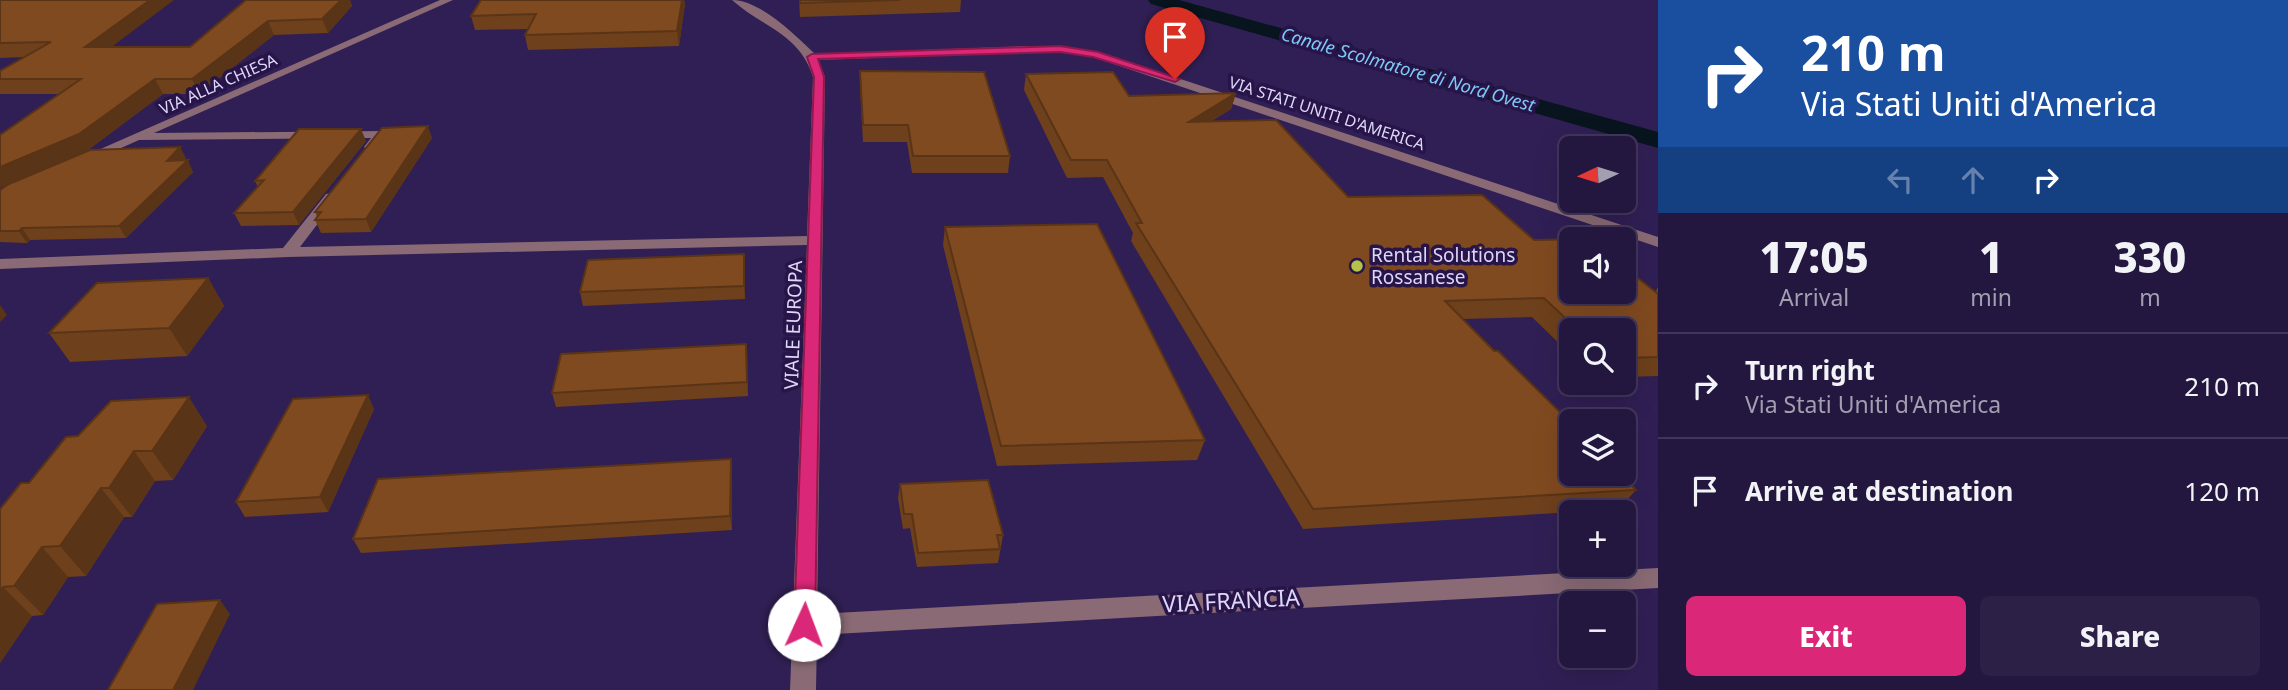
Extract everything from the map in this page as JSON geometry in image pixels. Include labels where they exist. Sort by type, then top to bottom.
[{"type":"street","name":"VIA ALLA CHIESA","points":[[73,164],[448,0]]},
{"type":"street","points":[[737,0],[786,31],[812,57]]},
{"type":"street","name":"VIA STATI UNITI D'AMERICA","points":[[812,57],[1028,49],[1060,49],[1095,54],[1658,242]]},
{"type":"street","name":"VIALE EUROPA","points":[[803,690],[819,77],[812,57]]},
{"type":"street","points":[[134,137],[381,134],[364,155]]},
{"type":"street","points":[[288,251],[339,187]]},
{"type":"street","points":[[0,264],[288,251],[816,240]]},
{"type":"street","name":"VIA FRANCIA","points":[[804,625],[1658,578]]},
{"type":"building","points":[[0,0],[150,0],[85,47],[190,47],[246,0],[341,0],[322,19],[268,21],[192,79],[155,79],[79,134],[0,167],[0,135],[81,79],[0,79],[0,71],[51,42],[0,43]]},
{"type":"building","points":[[481,0],[682,0],[677,31],[525,35],[536,14],[471,16]]},
{"type":"building","points":[[800,0],[900,0],[800,3]]},
{"type":"building","points":[[860,71],[984,72],[1010,156],[913,156],[908,125],[863,125]]},
{"type":"building","points":[[1113,72],[1129,96],[1236,93],[1189,122],[1276,120],[1348,197],[1482,195],[1534,240],[1559,240],[1559,304],[1636,304],[1636,277],[1658,294],[1658,357],[1636,358],[1636,318],[1565,318],[1544,298],[1445,301],[1559,411],[1559,486],[1632,486],[1636,490],[1313,509],[1136,223],[1142,223],[1107,160],[1071,160],[1026,74]]},
{"type":"building","points":[[428,126],[366,219],[315,220],[321,212],[315,212],[382,128]]},
{"type":"building","points":[[299,129],[361,129],[293,212],[234,213],[264,180],[255,181]]},
{"type":"building","points":[[180,147],[167,161],[188,160],[119,226],[0,231],[0,190],[9,184],[90,150]]},
{"type":"building","points":[[1097,224],[1205,440],[1001,446],[945,227]]},
{"type":"building","points":[[744,254],[744,286],[580,292],[588,260]]},
{"type":"building","points":[[208,278],[169,328],[49,333],[97,283]]},
{"type":"building","points":[[746,344],[747,382],[552,393],[561,354]]},
{"type":"building","points":[[368,395],[320,497],[236,502],[293,399]]},
{"type":"building","points":[[189,397],[152,451],[134,451],[109,488],[101,488],[60,546],[42,547],[14,586],[3,587],[0,591],[0,509],[21,483],[29,483],[66,437],[78,436],[111,401]]},
{"type":"building","points":[[731,459],[730,516],[353,539],[378,479]]},
{"type":"building","points":[[988,480],[1003,535],[997,535],[1000,549],[918,553],[912,514],[904,514],[900,484]]},
{"type":"building","points":[[220,600],[173,690],[108,690],[157,604]]},
{"type":"waterway","name":"Canale Scolmatore di Nord Ovest","points":[[1158,0],[1658,140]]},
{"type":"place","name":"Rental Solutions Rossanese","points":[[1357,266]]},
{"type":"route","points":[[804,625],[819,77],[812,57],[1060,49],[1095,54],[1175,79]]}]
